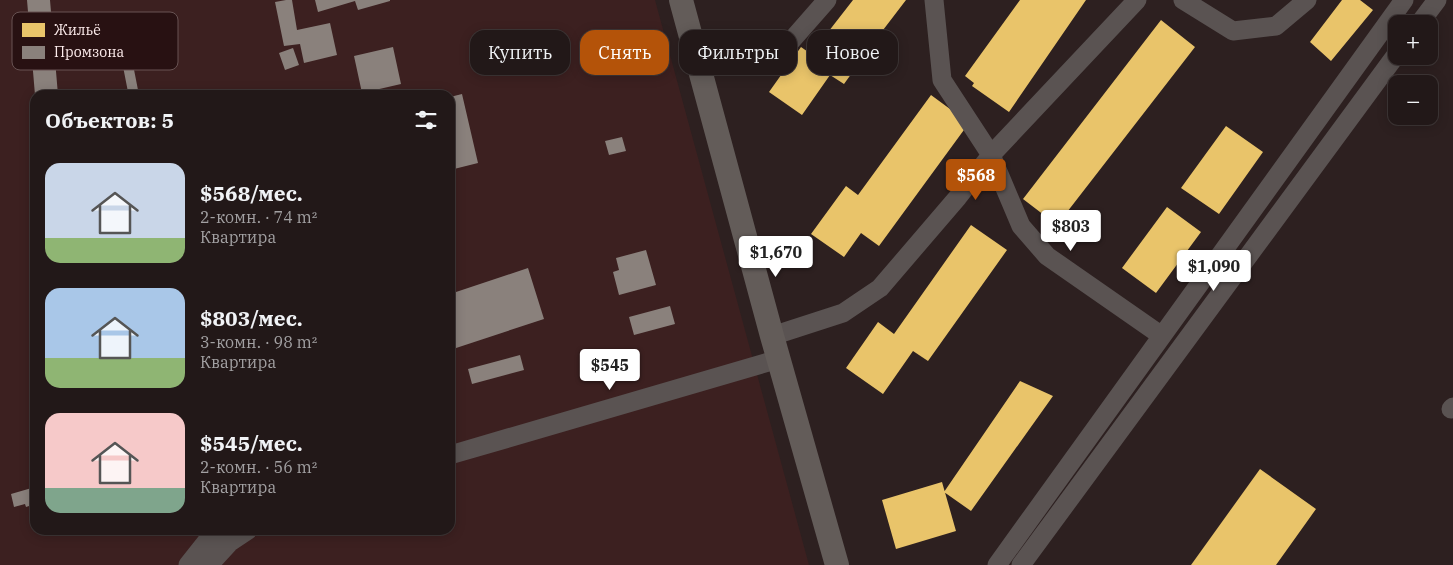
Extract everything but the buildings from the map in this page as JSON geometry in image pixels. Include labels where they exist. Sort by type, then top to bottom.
[{"type":"main road","points":[[681,0],[772,336],[838,565]]},
{"type":"street","points":[[797,34],[827,0]]},
{"type":"street","points":[[934,0],[942,80],[991,155],[1021,226],[1047,256],[1162,336]]},
{"type":"street","points":[[772,336],[843,313],[880,288],[958,197],[991,155],[1137,0]]},
{"type":"street","points":[[1183,0],[1233,31],[1276,26],[1307,0]]},
{"type":"street","points":[[997,565],[1404,0]]},
{"type":"street","points":[[1426,15],[1437,0]]},
{"type":"street","points":[[1021,565],[1389,65]]},
{"type":"street","points":[[455,454],[779,359]]},
{"type":"street","points":[[188,565],[212,535]]},
{"type":"street","points":[[209,565],[230,542],[240,535]]},
{"type":"shaded area","points":[[0,0],[655,0],[663,30],[580,30],[580,75],[669,75],[669,51],[809,565],[0,565]]}]
